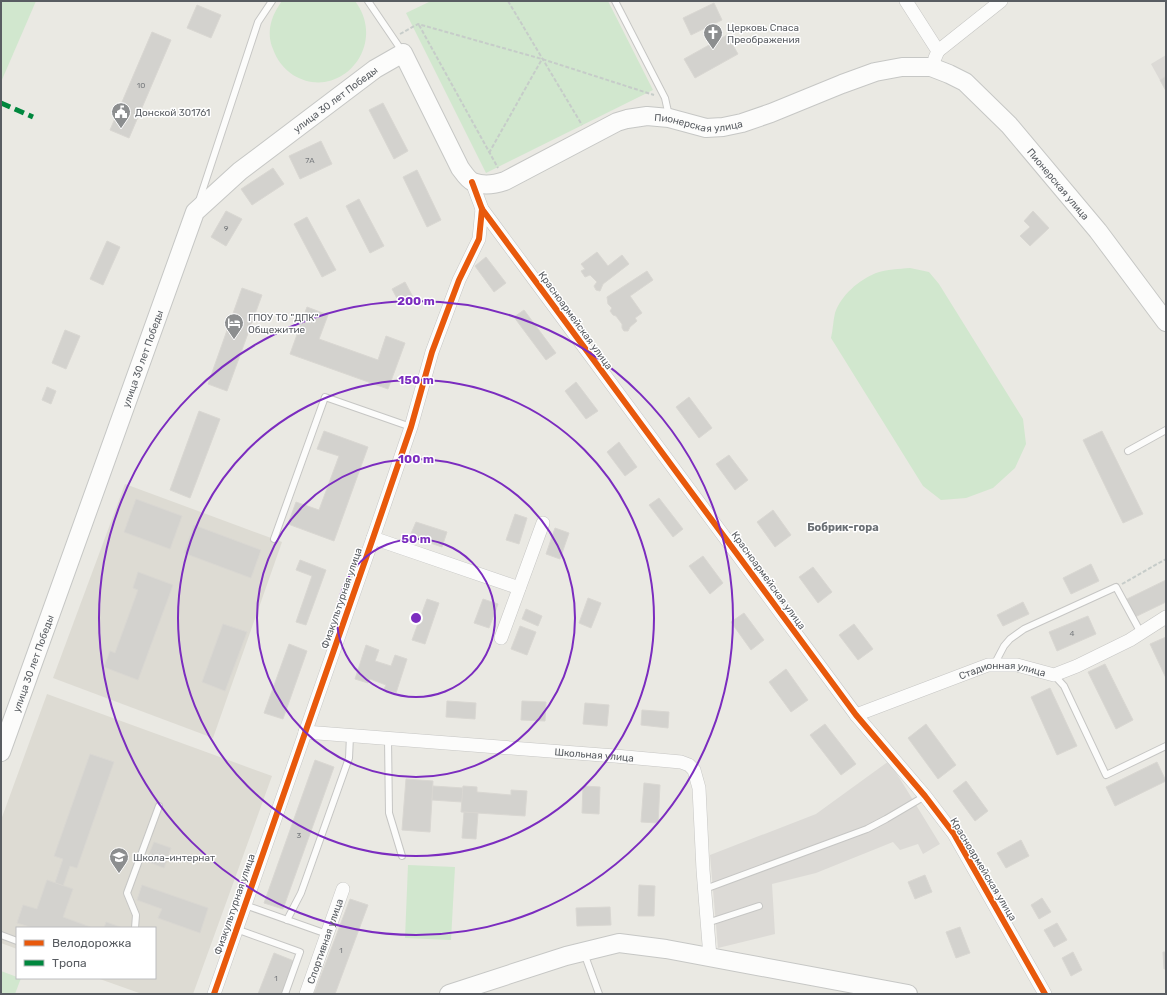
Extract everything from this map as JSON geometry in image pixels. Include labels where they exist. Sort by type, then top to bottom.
[{"type":"main road","name":"улица 30 лет Победы","points":[[1,752],[195,212],[240,171],[375,69],[403,54]]},
{"type":"main road","name":"Красноармейская улица","points":[[403,54],[460,168],[472,182]]},
{"type":"main road","name":"Пионерская улица","points":[[472,182],[497,184],[505,181],[588,136],[627,118],[648,116],[669,118],[706,128],[723,127],[742,123],[771,113],[875,72],[902,67],[931,68],[949,74],[965,82],[1010,125],[1098,231],[1166,322]]},
{"type":"main road","points":[[449,994],[566,956],[619,943],[666,949],[908,994]]},
{"type":"street","points":[[906,1],[938,51]]},
{"type":"street","points":[[931,68],[938,51],[1001,1]]},
{"type":"street","name":"Красноармейская улица","points":[[472,182],[482,209],[856,715],[925,796],[954,834],[1045,994]]},
{"type":"street","name":"Физкультурная улица","points":[[214,994],[411,427],[432,352],[459,280],[479,239],[482,209]]},
{"type":"street","points":[[501,638],[544,523]]},
{"type":"street","points":[[373,538],[520,588]]},
{"type":"street","name":"Стадионная улица","points":[[856,715],[988,665],[1017,665],[1054,675],[1077,666],[1141,633],[1166,618]]},
{"type":"street","name":"Школьная улица","points":[[305,732],[615,756],[681,762],[689,765],[694,770],[700,788],[710,957]]},
{"type":"street","name":"Спортивная улица","points":[[306,994],[343,888]]},
{"type":"lane","points":[[195,212],[258,22],[272,1]]},
{"type":"lane","points":[[368,1],[403,54]]},
{"type":"lane","points":[[615,1],[665,98],[669,118]]},
{"type":"lane","points":[[274,539],[326,397],[411,427]]},
{"type":"lane","points":[[1128,451],[1166,430]]},
{"type":"lane","points":[[994,665],[1004,646],[1010,639],[1024,629],[1116,587],[1141,633]]},
{"type":"lane","points":[[1054,675],[1064,686],[1106,775],[1166,746]]},
{"type":"lane","points":[[287,920],[302,893],[349,758],[350,736]]},
{"type":"lane","points":[[388,738],[389,813],[402,856]]},
{"type":"lane","points":[[705,889],[867,829],[925,796]]},
{"type":"lane","points":[[135,927],[136,915],[127,893],[159,806]]},
{"type":"lane","points":[[245,905],[327,934]]},
{"type":"lane","points":[[707,923],[759,906]]},
{"type":"lane","points":[[236,929],[300,952],[285,994]]},
{"type":"lane","points":[[1,935],[16,941]]},
{"type":"lane","points":[[583,952],[594,977],[599,994]]},
{"type":"path","points":[[508,1],[588,136]]},
{"type":"path","points":[[418,24],[505,181]]},
{"type":"path","points":[[393,38],[418,24],[542,59],[665,98]]},
{"type":"path","points":[[489,153],[542,59]]},
{"type":"path","points":[[1116,587],[1166,559]]},
{"type":"shaded area","points":[[1166,55],[1166,91],[1151,64]]},
{"type":"shaded area","points":[[125,484],[282,542],[213,738],[53,678]]},
{"type":"shaded area","name":"Школа-интернат","points":[[47,694],[272,776],[193,994],[142,994],[100,979],[156,979],[156,927],[16,927],[16,949],[1,943],[1,820]]},
{"type":"shaded area","points":[[889,761],[940,844],[923,854],[918,844],[900,850],[893,842],[816,873],[772,884],[775,934],[718,948],[710,855],[816,814]]},
{"type":"green space","points":[[1,1],[36,1],[1,82]]},
{"type":"green space","points":[[282,1],[355,1],[364,18],[366,35],[362,52],[354,65],[342,76],[327,82],[310,82],[293,75],[286,70],[276,57],[270,36],[272,18]]},
{"type":"green space","points":[[431,1],[608,1],[653,90],[486,173],[406,13]]},
{"type":"green space","points":[[910,268],[929,272],[939,284],[1023,419],[1026,444],[1015,468],[993,488],[966,498],[941,500],[923,486],[831,338],[835,313],[846,294],[851,289],[876,273]]},
{"type":"green space","points":[[408,865],[455,867],[451,940],[405,938]]},
{"type":"green space","points":[[1,971],[16,977],[16,979],[21,979],[15,994],[1,994]]},
{"type":"building","points":[[714,3],[722,20],[691,35],[683,18]]},
{"type":"building","points":[[197,5],[221,15],[211,38],[187,28]]},
{"type":"building","points":[[152,32],[171,40],[129,138],[110,130]]},
{"type":"building","points":[[727,35],[738,54],[695,78],[684,59]]},
{"type":"building","points":[[1166,76],[1166,91],[1160,80]]},
{"type":"building","points":[[383,103],[408,151],[394,159],[369,110]]},
{"type":"building","points":[[321,141],[332,164],[300,179],[289,156]]},
{"type":"building","points":[[273,168],[284,184],[252,205],[241,189]]},
{"type":"building","points":[[417,170],[441,220],[427,227],[403,177]]},
{"type":"building","points":[[359,199],[384,246],[370,253],[346,206]]},
{"type":"building","points":[[226,211],[242,219],[226,246],[211,237]]},
{"type":"building","points":[[1033,211],[1049,228],[1030,246],[1020,236],[1030,227],[1024,221]]},
{"type":"building","points":[[307,217],[336,270],[322,277],[294,224]]},
{"type":"building","points":[[107,241],[120,247],[103,285],[90,279]]},
{"type":"building","points":[[597,252],[608,266],[622,255],[629,264],[603,284],[600,291],[596,290],[594,286],[597,282],[590,275],[585,277],[581,271],[585,269],[581,264]]},
{"type":"building","points":[[486,257],[506,283],[494,292],[475,266]]},
{"type":"building","points":[[647,271],[653,280],[630,296],[642,313],[635,318],[637,321],[628,331],[624,331],[622,324],[610,311],[612,308],[608,304],[607,297]]},
{"type":"building","points":[[405,282],[413,297],[400,304],[392,289]]},
{"type":"building","points":[[242,288],[262,295],[227,391],[208,384]]},
{"type":"building","points":[[307,307],[328,315],[319,339],[378,360],[386,336],[405,343],[388,389],[290,354]]},
{"type":"building","points":[[524,310],[556,353],[546,360],[514,317]]},
{"type":"building","points":[[65,330],[80,336],[66,369],[52,363]]},
{"type":"building","points":[[576,382],[598,411],[586,419],[565,391]]},
{"type":"building","points":[[47,387],[56,391],[51,404],[42,400]]},
{"type":"building","points":[[689,397],[712,428],[699,438],[676,407]]},
{"type":"building","points":[[199,411],[220,419],[190,498],[170,490]]},
{"type":"building","points":[[324,431],[368,447],[334,541],[288,524],[296,502],[319,510],[339,456],[317,449]]},
{"type":"building","points":[[1102,431],[1143,514],[1123,523],[1083,440]]},
{"type":"building","points":[[619,442],[637,467],[625,476],[607,452]]},
{"type":"building","points":[[729,455],[748,480],[735,490],[716,464]]},
{"type":"building","points":[[659,498],[683,529],[673,537],[649,505]]},
{"type":"building","points":[[136,499],[182,516],[170,549],[124,532]]},
{"type":"building","points":[[773,510],[791,535],[775,547],[757,522]]},
{"type":"building","points":[[515,514],[527,518],[519,544],[506,540]]},
{"type":"building","points":[[416,522],[447,532],[442,547],[410,536]]},
{"type":"building","points":[[194,525],[261,550],[251,578],[184,553]]},
{"type":"building","points":[[555,528],[569,533],[560,559],[546,554]]},
{"type":"building","points":[[703,556],[723,583],[710,594],[689,566]]},
{"type":"building","points":[[300,560],[326,570],[306,625],[296,622],[312,576],[296,570]]},
{"type":"building","points":[[1091,564],[1099,581],[1071,594],[1063,578]]},
{"type":"building","points":[[813,567],[832,592],[818,603],[799,577]]},
{"type":"building","points":[[138,572],[173,585],[138,680],[104,667],[110,651],[115,653],[138,590],[133,588]]},
{"type":"building","points":[[1166,580],[1166,602],[1135,617],[1127,599]]},
{"type":"building","points":[[588,598],[601,603],[591,628],[579,623]]},
{"type":"building","points":[[427,599],[439,603],[425,644],[412,640]]},
{"type":"building","points":[[483,599],[498,604],[489,628],[474,623]]},
{"type":"building","points":[[1023,602],[1029,614],[1003,626],[997,615]]},
{"type":"building","points":[[526,609],[542,616],[538,626],[522,619]]},
{"type":"building","points":[[744,613],[764,640],[751,650],[731,622]]},
{"type":"building","points":[[1088,616],[1096,634],[1057,651],[1049,632]]},
{"type":"building","points":[[223,624],[247,632],[225,691],[202,682]]},
{"type":"building","points":[[854,624],[873,649],[858,660],[839,635]]},
{"type":"building","points":[[520,626],[536,632],[527,655],[511,649]]},
{"type":"building","points":[[1166,637],[1166,678],[1150,644]]},
{"type":"building","points":[[289,644],[307,651],[283,719],[264,713]]},
{"type":"building","points":[[366,645],[379,650],[375,661],[391,666],[395,655],[407,659],[396,693],[384,689],[386,685],[370,679],[368,683],[355,679]]},
{"type":"building","points":[[1105,664],[1133,720],[1116,729],[1088,672]]},
{"type":"building","points":[[786,669],[808,700],[791,712],[769,682]]},
{"type":"building","points":[[1050,688],[1077,746],[1057,755],[1031,697]]},
{"type":"building","points":[[447,701],[476,703],[475,719],[446,717]]},
{"type":"building","points":[[522,701],[546,702],[545,721],[521,720]]},
{"type":"building","points":[[585,703],[609,705],[607,726],[583,724]]},
{"type":"building","points":[[642,710],[669,712],[668,728],[641,725]]},
{"type":"building","points":[[825,724],[856,764],[841,775],[810,735]]},
{"type":"building","points":[[926,724],[956,765],[938,779],[908,738]]},
{"type":"building","points":[[90,754],[114,762],[77,868],[70,866],[63,886],[55,883],[63,859],[54,856]]},
{"type":"building","points":[[315,760],[334,767],[283,909],[264,903]]},
{"type":"building","points":[[1157,762],[1166,781],[1115,806],[1106,787]]},
{"type":"building","points":[[406,779],[433,781],[430,832],[402,830]]},
{"type":"building","points":[[966,781],[988,811],[975,821],[953,791]]},
{"type":"building","points":[[644,783],[660,785],[658,823],[641,822]]},
{"type":"building","points":[[433,786],[463,788],[462,802],[432,800]]},
{"type":"building","points":[[463,786],[477,787],[477,792],[511,795],[511,790],[527,791],[525,816],[461,812]]},
{"type":"building","points":[[583,786],[600,787],[599,814],[582,813]]},
{"type":"building","points":[[464,812],[478,813],[476,839],[462,838]]},
{"type":"building","points":[[1021,840],[1029,856],[1006,868],[997,853]]},
{"type":"building","points":[[154,842],[171,848],[164,868],[146,861]]},
{"type":"building","points":[[925,875],[932,892],[915,899],[908,882]]},
{"type":"building","points":[[47,880],[73,889],[63,917],[90,927],[30,927],[17,923],[23,905],[37,909]]},
{"type":"building","points":[[142,885],[208,908],[200,933],[158,918],[162,909],[137,900]]},
{"type":"building","points":[[639,885],[655,886],[654,916],[638,916]]},
{"type":"building","points":[[1042,898],[1051,912],[1039,919],[1031,905]]},
{"type":"building","points":[[350,899],[368,905],[335,994],[314,994]]},
{"type":"building","points":[[610,907],[611,925],[577,926],[576,908]]},
{"type":"building","points":[[106,922],[120,927],[104,927]]},
{"type":"building","points":[[1057,923],[1067,940],[1054,947],[1044,930]]},
{"type":"building","points":[[960,927],[970,953],[956,958],[946,932]]},
{"type":"building","points":[[1073,952],[1082,970],[1071,976],[1062,958]]},
{"type":"building","points":[[1163,952],[1166,952],[1166,969],[1164,969]]},
{"type":"building","points":[[274,953],[294,961],[282,994],[258,994]]},
{"type":"marked path","points":[[1,103],[33,117]]},
{"type":"cycle path","points":[[472,182],[482,209],[856,715],[925,796],[954,834],[1045,994]]},
{"type":"cycle path","points":[[214,994],[411,427],[432,352],[459,280],[479,239],[482,209]]},
{"type":"place","name":"Церковь Спаса Преображения","points":[[713,50]]},
{"type":"place","name":"Донской 301761","points":[[121,129]]},
{"type":"place","name":"ГПОУ ТО \"ДПК\" Общежитие","points":[[234,340]]},
{"type":"place","name":"Школа-интернат","points":[[119,874]]},
{"type":"district","name":"Бобрик-гора","points":[[843,527]]}]
